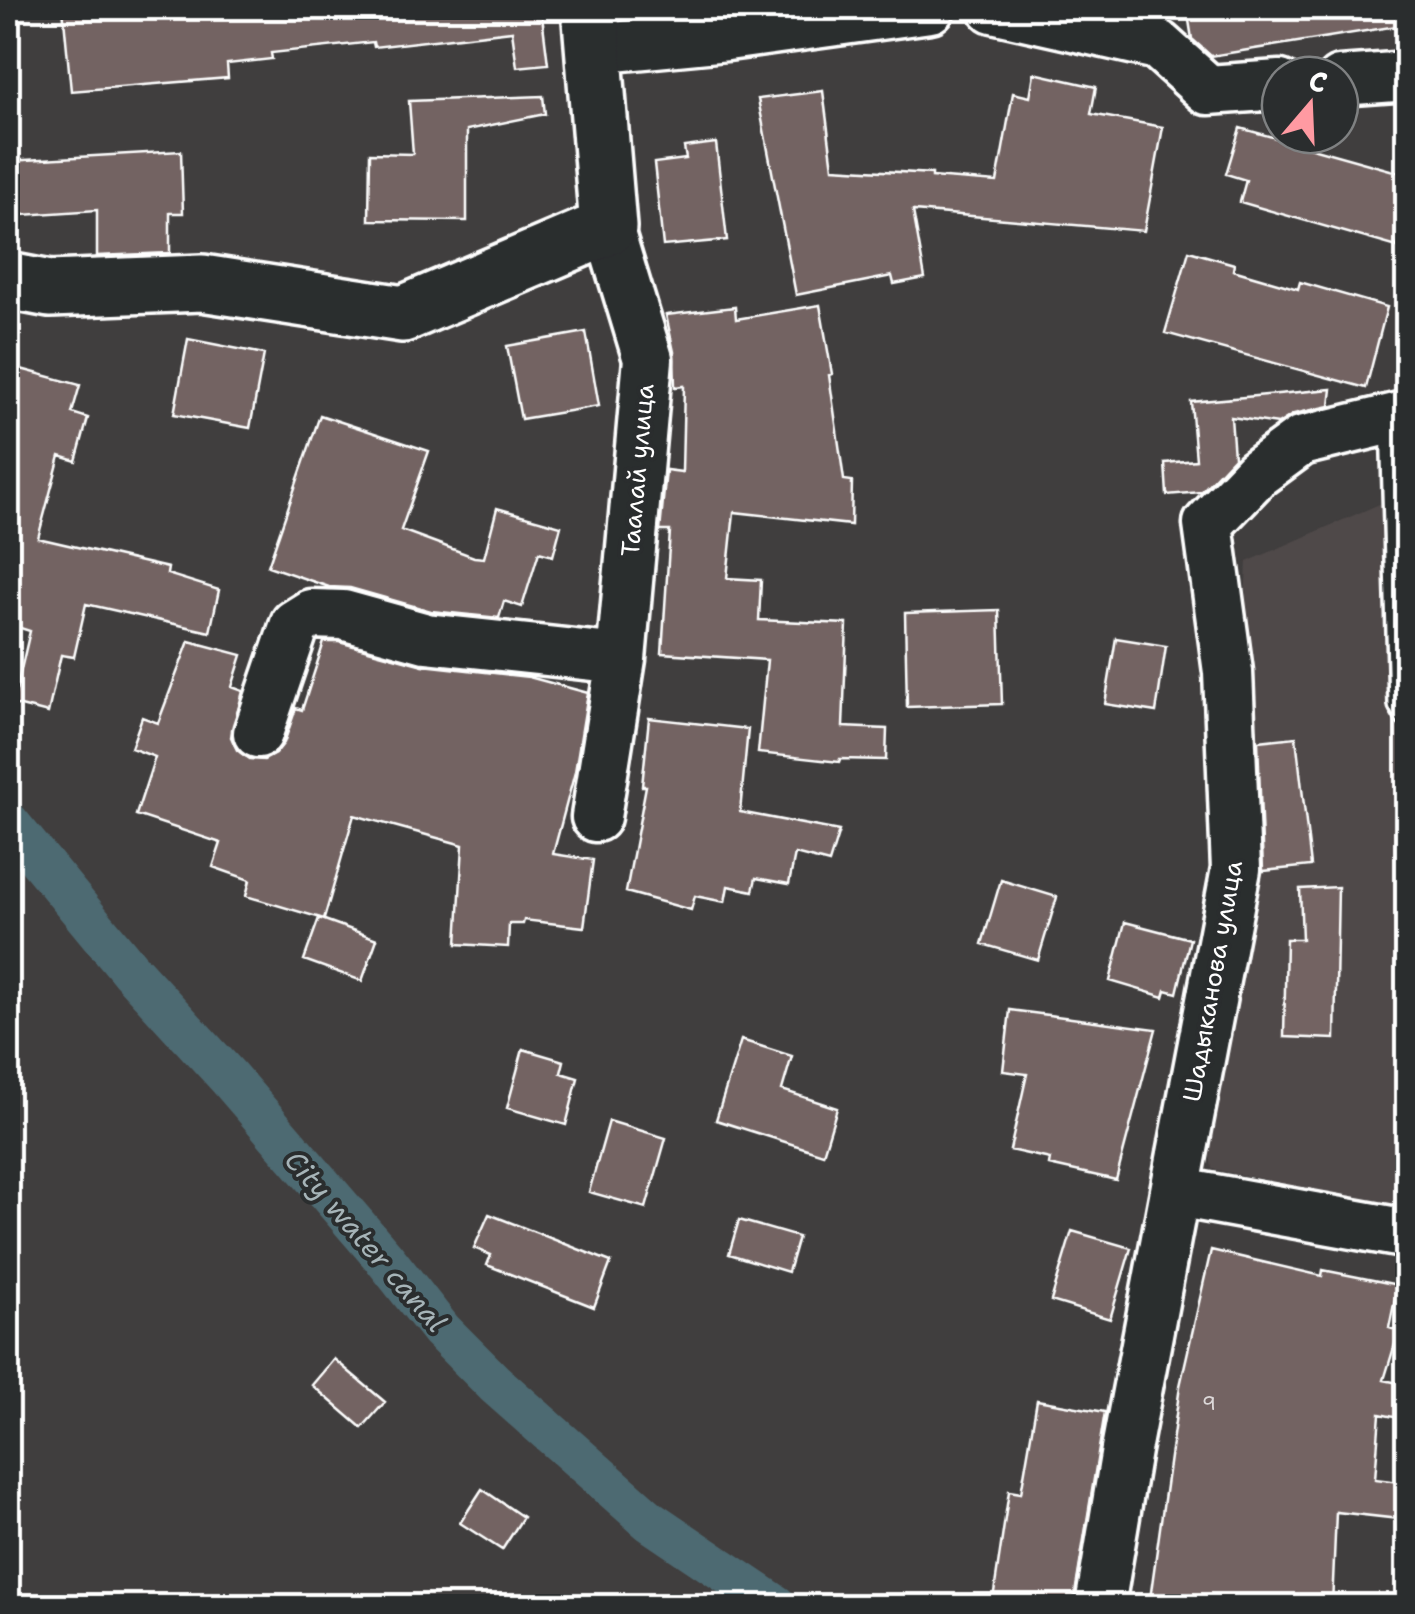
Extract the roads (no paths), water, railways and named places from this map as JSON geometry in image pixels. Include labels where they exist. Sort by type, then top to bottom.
[{"type":"street","points":[[592,28],[726,36],[930,8]]},
{"type":"street","points":[[993,8],[1158,44],[1208,90],[1260,86]]},
{"type":"street","name":"Таалай улица","points":[[592,28],[608,227],[648,359],[621,659],[596,817]]},
{"type":"street","points":[[1360,79],[1408,76]]},
{"type":"street","points":[[8,281],[50,290],[202,283],[403,314],[608,227]]},
{"type":"street","name":"Шадыканова улица","points":[[1100,1606],[1236,869],[1228,672],[1208,524],[1256,474],[1301,441],[1400,417]]},
{"type":"street","points":[[258,734],[295,624],[311,614],[343,615],[426,638],[621,659]]},
{"type":"street","points":[[1176,1192],[1408,1234]]},
{"type":"lane","points":[[1400,417],[1402,704],[1408,714]]},
{"type":"waterway","name":"City water canal","points":[[8,822],[130,970],[385,1259],[441,1330],[495,1384],[650,1521],[776,1606]]}]
